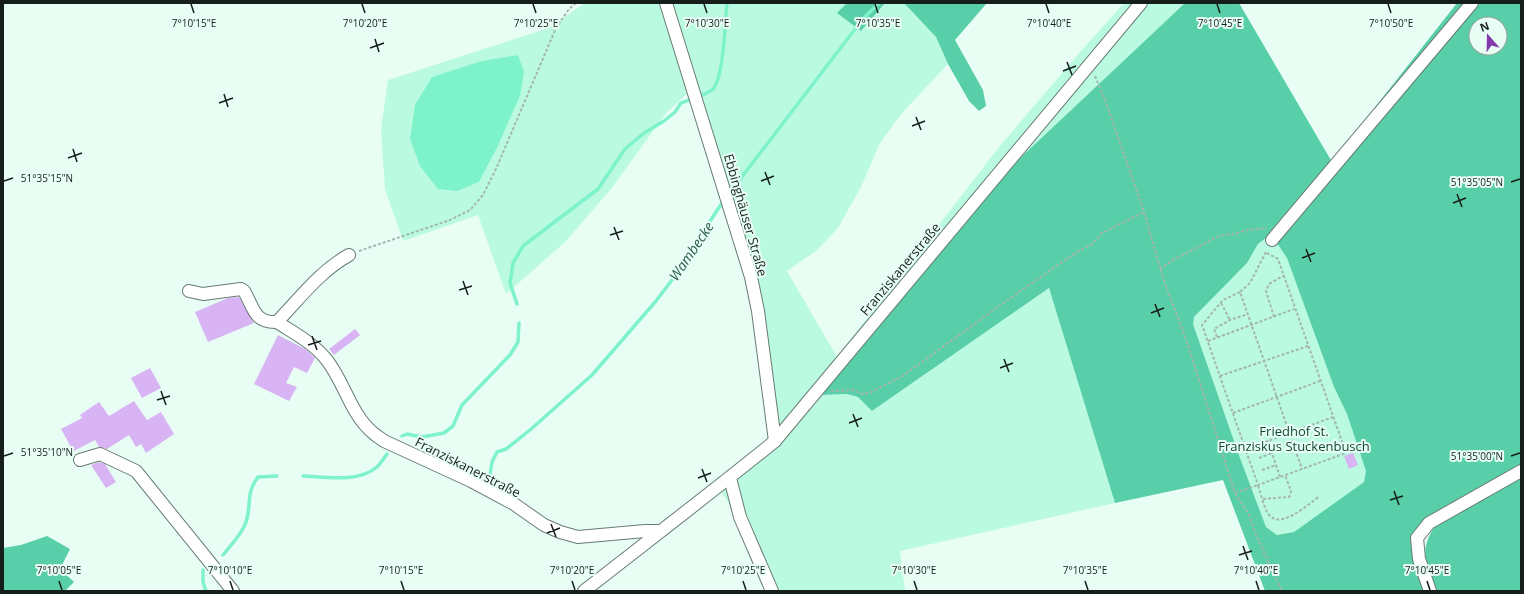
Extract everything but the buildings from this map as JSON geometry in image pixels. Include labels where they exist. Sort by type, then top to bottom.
[{"type":"street","name":"Ebbinghäuser Straße","points":[[666,3],[751,277],[758,311],[775,441]]},
{"type":"street","name":"Franziskanerstraße","points":[[584,591],[659,531],[730,478],[775,441],[1141,3]]},
{"type":"street","points":[[1272,240],[1472,3]]},
{"type":"street","points":[[277,322],[323,272],[349,255]]},
{"type":"street","name":"Franziskanerstraße","points":[[190,291],[203,294],[241,289],[244,291],[256,315],[261,320],[277,322],[312,345],[326,360],[338,377],[359,417],[372,432],[384,441],[471,481],[514,504],[544,525],[560,532],[578,537],[659,531]]},
{"type":"street","points":[[80,460],[100,454],[136,471],[234,591]]},
{"type":"street","points":[[1430,591],[1419,559],[1417,538],[1429,523],[1521,470]]},
{"type":"street","points":[[730,478],[740,517],[772,591]]},
{"type":"path","points":[[349,255],[450,220],[470,210],[483,194],[496,169],[556,28],[569,9],[576,3]]},
{"type":"path","points":[[1090,65],[1104,97],[1144,212],[1160,269],[1186,339],[1235,493],[1249,515],[1257,537],[1282,591]]},
{"type":"path","points":[[816,391],[852,390],[863,394],[871,392],[902,377],[1009,299],[1077,252],[1092,244],[1102,233],[1144,212]]},
{"type":"path","points":[[1160,269],[1173,260],[1219,236],[1248,230],[1282,228]]},
{"type":"path","points":[[1272,240],[1250,283],[1240,292],[1223,300],[1202,325],[1267,512],[1274,520],[1287,519],[1320,496]]},
{"type":"path","points":[[1235,493],[1346,453],[1294,309],[1278,259],[1266,252]]},
{"type":"path","points":[[1274,316],[1266,291],[1269,284],[1283,276]]},
{"type":"path","points":[[1240,292],[1302,469]]},
{"type":"path","points":[[1220,303],[1230,320]]},
{"type":"path","points":[[1208,341],[1294,309]]},
{"type":"path","points":[[1217,338],[1214,329],[1230,320],[1248,314]]},
{"type":"path","points":[[1220,376],[1308,346]]},
{"type":"path","points":[[1233,413],[1320,381]]},
{"type":"path","points":[[1246,449],[1333,417]]},
{"type":"path","points":[[1268,441],[1280,477]]},
{"type":"path","points":[[1259,458],[1272,453]]},
{"type":"path","points":[[1262,470],[1276,465]]},
{"type":"path","points":[[1263,499],[1290,496],[1291,492],[1285,475]]},
{"type":"green space","points":[[585,3],[847,3],[838,13],[861,31],[885,3],[904,3],[936,37],[948,64],[902,113],[880,143],[861,187],[838,228],[816,251],[787,271],[837,357],[999,147],[1124,3],[1185,3],[1017,161],[821,395],[847,394],[858,397],[872,411],[1049,288],[1115,503],[900,551],[905,591],[767,591],[728,502],[714,482],[769,438],[751,291],[690,91],[667,112],[611,189],[565,242],[506,294],[478,215],[403,241],[385,189],[381,129],[388,80],[549,28]],"holes":[[[518,55],[520,96],[497,148],[479,182],[432,77],[481,61]]]},
{"type":"green space","name":"Friedhof St. Franziskus Stuckenbusch","points":[[1266,238],[1277,243],[1287,258],[1334,387],[1347,414],[1366,471],[1364,482],[1294,532],[1277,535],[1266,527],[1193,324],[1194,317],[1247,263],[1258,244]]},
{"type":"shaded area","points":[[847,3],[885,3],[861,31],[837,13]]},
{"type":"shaded area","points":[[904,3],[987,3],[955,40],[983,90],[986,106],[979,111],[969,101],[948,64],[936,37]]},
{"type":"shaded area","points":[[1185,3],[1239,3],[1332,162],[1457,3],[1521,3],[1521,466],[1420,525],[1414,531],[1411,538],[1412,549],[1426,591],[1265,591],[1223,480],[1115,503],[1049,288],[872,411],[858,397],[847,394],[820,395],[1017,161]],"holes":[[[1266,238],[1277,243],[1287,258],[1334,387],[1347,414],[1366,471],[1364,482],[1294,532],[1277,535],[1266,527],[1193,324],[1194,317],[1247,263],[1258,244]]]},
{"type":"shaded area","points":[[518,55],[524,72],[520,96],[497,148],[479,182],[457,191],[438,189],[420,166],[410,139],[415,105],[432,77],[481,61]]},
{"type":"shaded area","points":[[1521,475],[1521,591],[1435,591],[1427,566],[1425,551],[1430,535],[1435,526]]},
{"type":"shaded area","points":[[47,536],[70,549],[60,569],[74,582],[65,591],[3,591],[3,548],[21,545]]},
{"type":"waterway","name":"Wambecke","points":[[517,304],[510,283],[513,263],[523,246],[598,189],[625,149],[644,133],[664,121],[675,112],[681,103],[701,96],[712,90],[719,75],[725,35],[727,3]]},
{"type":"waterway","name":"Wambecke","points":[[728,195],[862,20],[879,3]]},
{"type":"waterway","name":"Wambecke","points":[[489,481],[492,462],[497,452],[506,449],[530,430],[592,375],[656,301],[678,272],[724,200]]},
{"type":"waterway","name":"Wambecke","points":[[402,436],[407,434],[422,437],[444,433],[453,426],[462,405],[510,355],[518,342],[519,323]]},
{"type":"waterway","name":"Wambecke","points":[[303,476],[342,478],[361,475],[377,467],[387,454]]},
{"type":"waterway","name":"Wambecke","points":[[223,555],[242,531],[248,516],[251,489],[258,477],[277,476]]},
{"type":"waterway","name":"Wambecke","points":[[203,570],[203,582],[206,591]]}]
